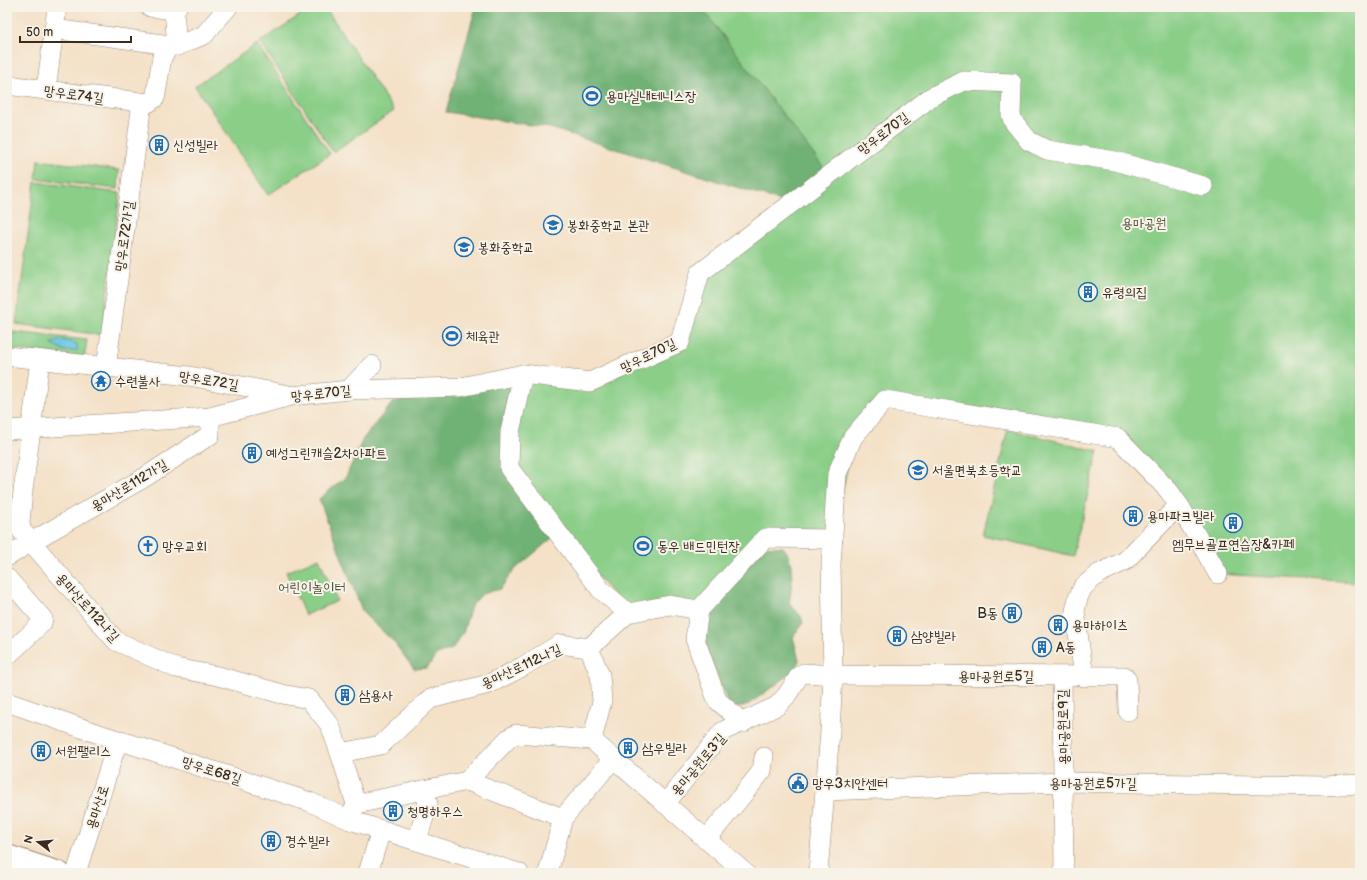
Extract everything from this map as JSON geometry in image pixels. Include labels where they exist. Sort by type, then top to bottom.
[{"type":"main road","points":[[7,856],[59,873]]},
{"type":"street","points":[[46,90],[57,7]]},
{"type":"street","points":[[150,7],[175,9],[174,46]]},
{"type":"street","points":[[142,103],[148,103],[155,98],[162,58],[174,46],[204,35],[228,7]]},
{"type":"street","points":[[54,29],[174,46]]},
{"type":"street","name":"망우로70길","points":[[7,430],[31,427],[210,417],[291,396],[350,390],[461,387],[523,374],[590,382],[680,342],[700,273],[931,96],[964,81],[1012,83],[1011,115],[1013,121],[1026,139],[1047,150],[1115,161],[1202,186]]},
{"type":"street","name":"망우로74길","points":[[7,84],[142,103]]},
{"type":"street","name":"망우로72가길","points":[[106,368],[142,103]]},
{"type":"street","name":"망우로72길","points":[[7,356],[189,376],[291,396]]},
{"type":"street","points":[[31,542],[20,527],[15,492],[31,427],[40,360]]},
{"type":"street","points":[[350,390],[372,365]]},
{"type":"street","points":[[523,374],[510,432],[509,468],[601,590],[628,613]]},
{"type":"street","points":[[818,873],[833,675],[831,564],[837,474],[853,437],[885,400],[1118,438],[1169,491],[1179,505],[1218,574]]},
{"type":"street","name":"용마산로112가길","points":[[7,557],[142,479],[210,435],[210,417]]},
{"type":"street","name":"용마공원로9길","points":[[1084,677],[1075,611],[1078,598],[1083,587],[1098,574],[1125,561],[1179,505]]},
{"type":"street","points":[[743,723],[717,700],[711,686],[696,644],[699,610],[765,538],[833,539]]},
{"type":"street","name":"용마산로112나길","points":[[31,542],[116,641],[176,668],[218,676],[282,694],[309,699],[330,725],[340,753],[381,745],[430,699],[489,684],[522,667],[560,644],[589,648]]},
{"type":"street","points":[[7,578],[43,619],[42,623],[7,656]]},
{"type":"street","points":[[468,781],[509,738],[516,734],[592,740],[602,701],[600,675],[589,648],[628,613],[670,605],[699,610]]},
{"type":"street","name":"용마공원로3길","points":[[665,804],[723,731],[777,706],[788,695],[799,676],[804,673],[833,675]]},
{"type":"street","name":"용마공원로5길","points":[[833,675],[1126,677],[1128,711]]},
{"type":"street","name":"용마공원로9길","points":[[1062,677],[1064,873]]},
{"type":"street","name":"망우로68길","points":[[7,702],[118,740],[310,802],[353,812],[381,830],[519,873]]},
{"type":"street","name":"용마산로","points":[[76,873],[118,740]]},
{"type":"street","name":"용마공원로3길","points":[[592,740],[745,873]]},
{"type":"street","points":[[340,753],[353,812],[424,790],[468,781],[563,818]]},
{"type":"street","points":[[706,840],[762,770],[764,757]]},
{"type":"street","points":[[548,873],[563,818],[613,759]]},
{"type":"street","name":"용마공원로5가길","points":[[825,791],[1064,782],[1324,786],[1360,784]]},
{"type":"street","points":[[417,841],[428,804],[424,790]]},
{"type":"street","points":[[368,873],[381,830]]},
{"type":"green space","points":[[312,7],[325,7],[394,111],[333,152],[260,42]]},
{"type":"green space","points":[[476,7],[701,7],[829,175],[790,204],[550,128],[446,112]]},
{"type":"green space","name":"용마공원","points":[[701,7],[1360,7],[1360,582],[1218,574],[1169,491],[1118,438],[885,400],[853,437],[833,539],[765,538],[699,610],[628,613],[509,468],[523,374],[590,382],[680,342],[700,273],[829,175]]},
{"type":"green space","points":[[257,44],[330,154],[268,195],[195,86]]},
{"type":"green space","points":[[38,160],[119,170],[118,189],[36,179]]},
{"type":"green space","points":[[35,182],[120,193],[102,335],[16,324]]},
{"type":"green space","points":[[13,332],[87,340],[84,358],[11,349]]},
{"type":"green space","points":[[523,374],[509,468],[558,533],[513,571],[500,589],[482,594],[471,606],[463,633],[452,649],[437,654],[427,668],[414,669],[393,641],[363,613],[319,499],[346,477],[363,439],[393,402]]},
{"type":"green space","points":[[1008,429],[1098,451],[1073,556],[983,535]]},
{"type":"green space","points":[[765,546],[783,547],[787,552],[792,574],[789,603],[801,616],[803,623],[793,637],[799,660],[797,669],[749,704],[738,708],[728,703],[702,640],[705,612]]},
{"type":"green space","name":"어린이놀이터","points":[[319,558],[337,601],[305,615],[286,572]]},
{"type":"water","points":[[62,340],[76,343],[78,348],[76,351],[65,351],[52,344]]},
{"type":"place","name":"용마실내테니스장","points":[[592,96]]},
{"type":"place","name":"신성빌라","points":[[159,145]]},
{"type":"place","name":"봉화중학교 본관","points":[[553,225]]},
{"type":"place","name":"봉화중학교","points":[[464,247]]},
{"type":"place","name":"유령의집","points":[[1088,292]]},
{"type":"place","name":"체육관","points":[[452,336]]},
{"type":"place","name":"수련불사","points":[[101,381]]},
{"type":"place","name":"예성그린캐슬2차아파트","points":[[252,453]]},
{"type":"place","name":"서울면북초등학교","points":[[918,470]]},
{"type":"place","name":"용마파크빌라","points":[[1133,516]]},
{"type":"place","name":"엠무브골프연습장&카페","points":[[1233,523]]},
{"type":"place","name":"망우교회","points":[[148,546]]},
{"type":"place","name":"동우 배드민턴장","points":[[643,546]]},
{"type":"place","name":"B동","points":[[1012,613]]},
{"type":"place","name":"용마하이츠","points":[[1058,625]]},
{"type":"place","name":"삼양빌라","points":[[897,636]]},
{"type":"place","name":"A동","points":[[1042,647]]},
{"type":"place","name":"삼용사","points":[[345,695]]},
{"type":"place","name":"삼우빌라","points":[[628,748]]},
{"type":"place","name":"서원팰리스","points":[[41,751]]},
{"type":"place","name":"망우3치안센터","points":[[798,783]]},
{"type":"place","name":"청명하우스","points":[[393,811]]},
{"type":"place","name":"경수빌라","points":[[271,841]]}]
